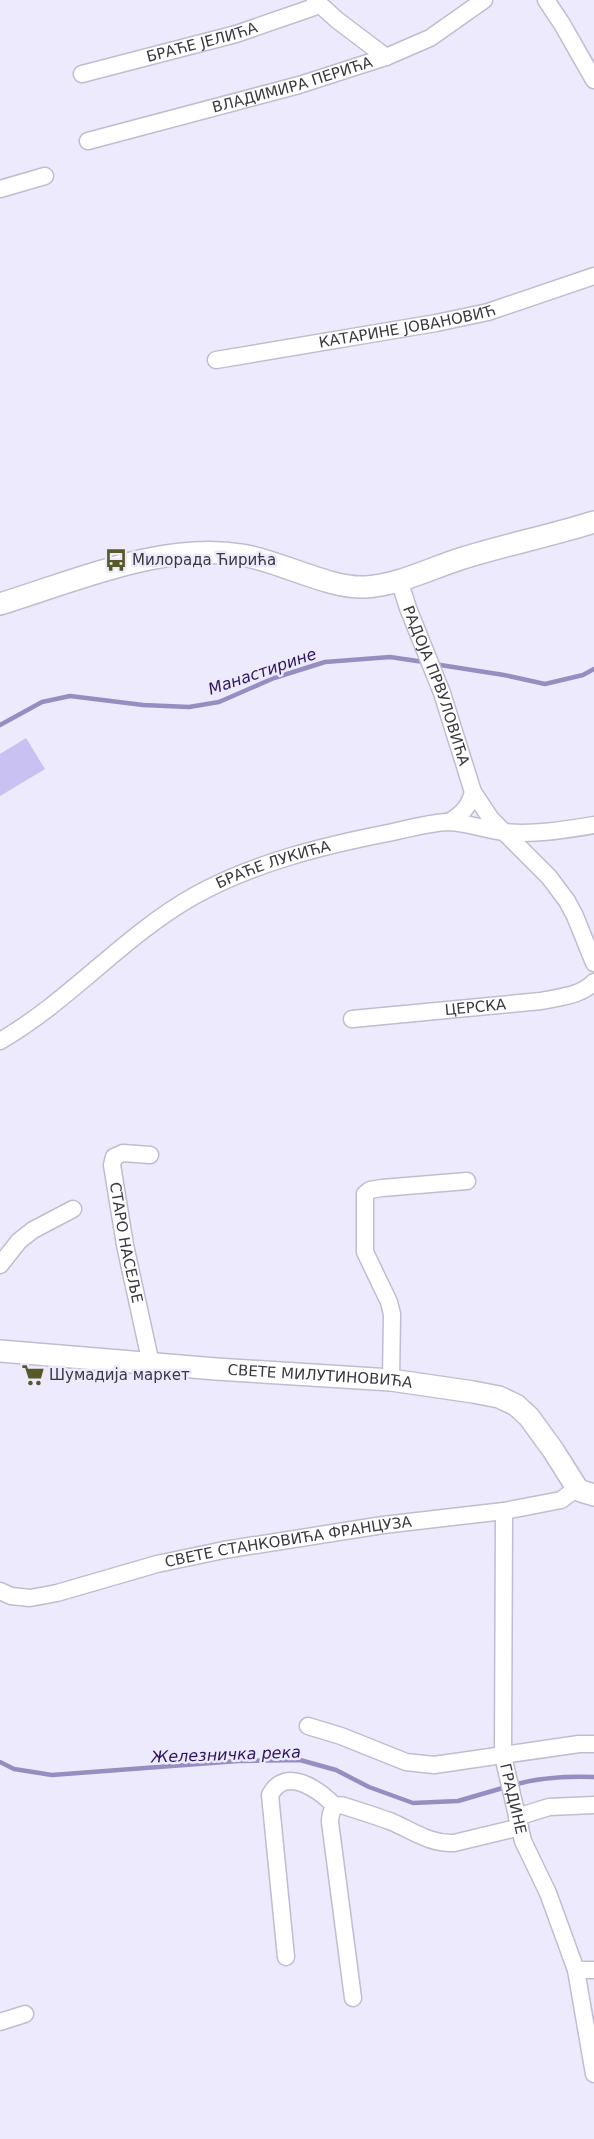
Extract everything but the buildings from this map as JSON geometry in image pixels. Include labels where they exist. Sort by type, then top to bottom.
[{"type":"street","name":"ВЛАДИМИРА ПЕРИЋА","points":[[88,141],[299,85],[386,57],[430,38],[484,0]]},
{"type":"street","points":[[546,0],[594,80]]},
{"type":"street","points":[[318,3],[386,57]]},
{"type":"street","name":"БРАЋЕ ЈЕЛИЋА","points":[[82,74],[236,34],[318,3]]},
{"type":"street","points":[[0,189],[46,176]]},
{"type":"street","name":"КАТАРИНЕ ЈОВАНОВИЋ","points":[[216,360],[436,323],[488,312],[594,276]]},
{"type":"street","points":[[0,604],[101,572],[171,555],[189,554],[242,555],[353,586],[378,585],[400,580],[459,559],[594,522]]},
{"type":"street","name":"РАДОЈА ПРВУЛОВИЋА","points":[[400,580],[424,648],[437,678],[473,792],[483,808],[503,832],[550,877],[567,901],[576,916],[594,963]]},
{"type":"street","points":[[448,822],[465,811],[470,803],[473,792]]},
{"type":"street","name":"БРАЋЕ ЛУКИЋА","points":[[0,1041],[40,1016],[157,919],[195,895],[240,874],[294,855],[358,838],[448,822],[503,832],[545,832],[594,826]]},
{"type":"street","name":"ЦЕРСКА","points":[[352,1019],[541,1001],[571,995],[594,982]]},
{"type":"street","name":"СТАРО НАСЕЉЕ","points":[[150,1155],[118,1154],[114,1157],[112,1165],[125,1245],[151,1364]]},
{"type":"street","points":[[391,1380],[392,1314],[389,1302],[365,1252],[365,1194],[370,1190],[382,1188],[467,1181]]},
{"type":"street","points":[[0,1265],[19,1241],[33,1230],[74,1209]]},
{"type":"street","name":"СВЕТЕ МИЛУТИНОВИЋА","points":[[0,1351],[151,1364],[391,1380],[473,1392],[499,1398],[516,1405],[529,1417],[585,1491]]},
{"type":"street","name":"СВЕТЕ СТАНКОВИЋА ФРАНЦУЗА","points":[[0,1591],[11,1596],[30,1598],[57,1593],[157,1564],[224,1550],[383,1525],[504,1511],[561,1500],[585,1491]]},
{"type":"street","name":"ГРАДИНЕ","points":[[504,1511],[503,1756],[523,1841],[548,1893],[576,1970],[594,2074]]},
{"type":"street","points":[[308,1726],[342,1736],[406,1762],[434,1765],[579,1744],[594,1744]]},
{"type":"street","points":[[286,1957],[270,1795],[279,1783],[286,1781],[314,1787],[335,1806],[344,1806],[393,1823],[427,1839],[443,1843],[454,1843],[518,1822],[549,1807],[594,1805]]},
{"type":"street","points":[[335,1806],[330,1815],[330,1822],[352,1998]]},
{"type":"street","points":[[576,1970],[594,1970]]},
{"type":"street","points":[[0,2022],[25,2014]]},
{"type":"shaded area","points":[[26,738],[45,769],[0,796],[0,754]]},
{"type":"waterway","name":"Манастирине","points":[[0,725],[42,702],[70,696],[143,705],[189,707],[219,702],[274,678],[325,662],[390,657],[424,662]]},
{"type":"waterway","name":"Манастирине","points":[[434,664],[504,675],[545,684],[583,675],[594,669]]},
{"type":"waterway","name":"Железничка река","points":[[0,1762],[14,1769],[52,1775],[238,1761],[300,1760],[336,1770],[369,1787],[413,1803],[458,1801],[506,1787]]},
{"type":"waterway","name":"Железничка река","points":[[514,1785],[534,1780],[594,1777]]},
{"type":"place","name":"Милорада Ћирића","points":[[116,560]]},
{"type":"place","name":"Шумадија маркет","points":[[33,1375]]}]
